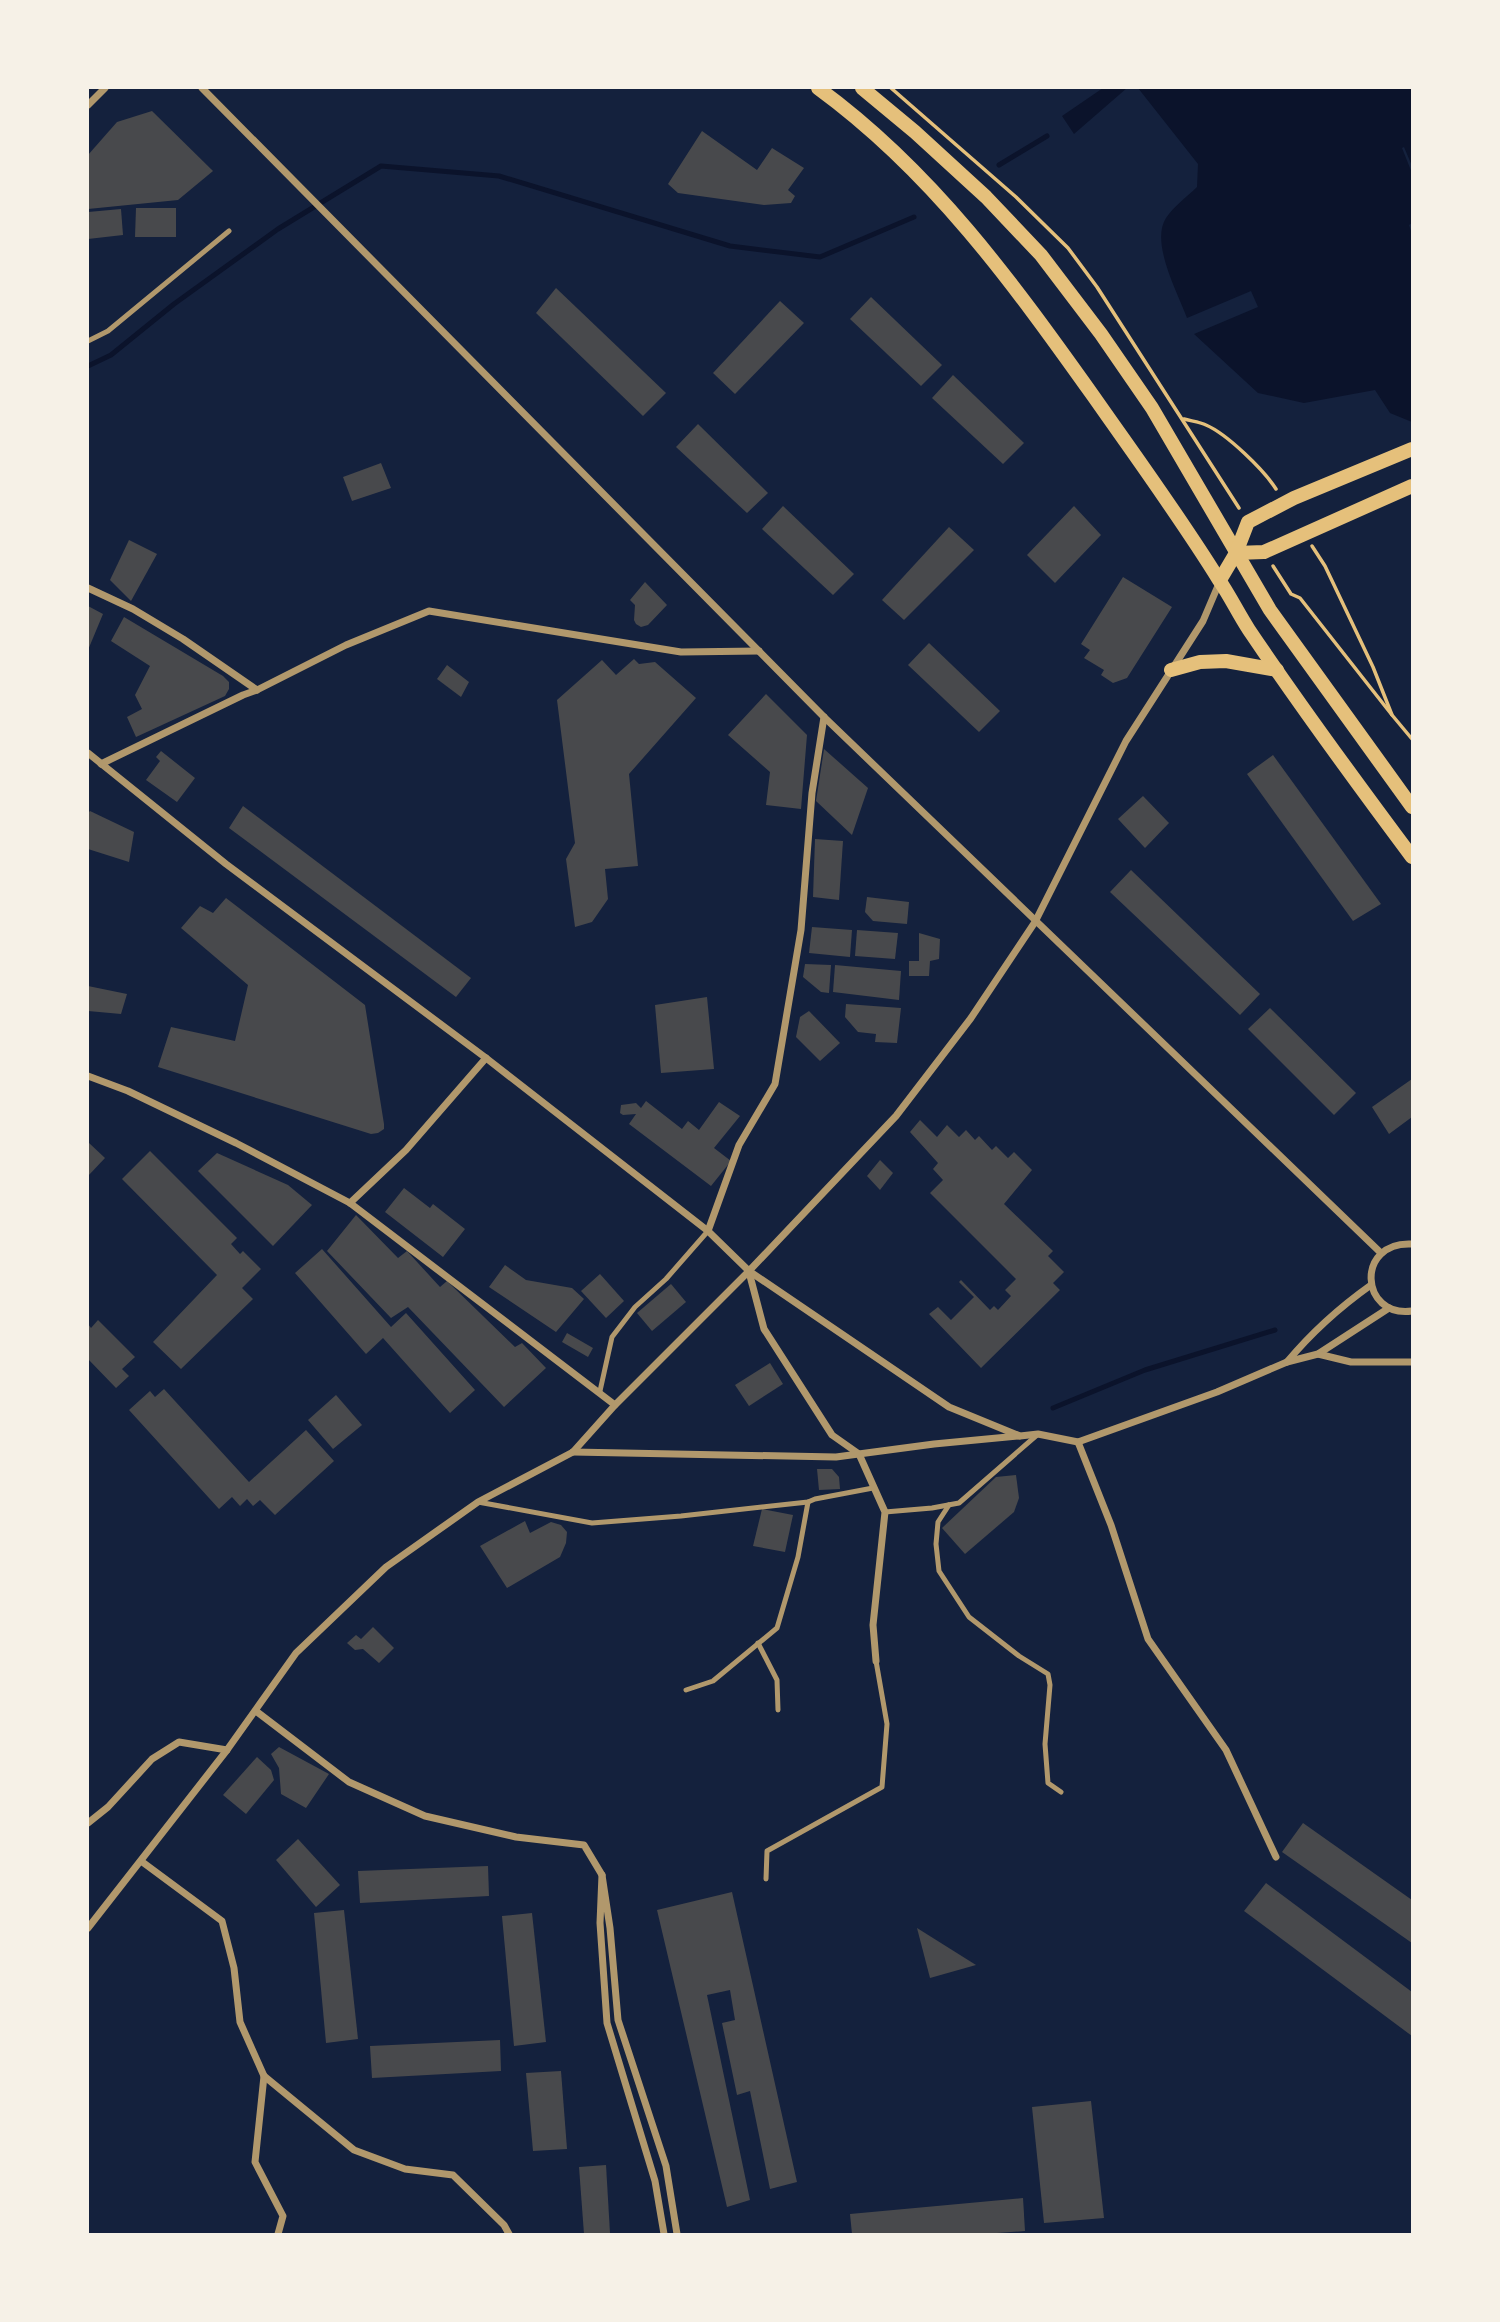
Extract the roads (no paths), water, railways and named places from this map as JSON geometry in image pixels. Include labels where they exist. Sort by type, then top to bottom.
[{"type":"main road","points":[[818,88],[853,113],[931,186],[1033,312],[1220,580],[1247,627],[1412,857]]},
{"type":"main road","points":[[862,88],[986,197],[1041,255],[1101,334],[1152,408],[1270,610],[1412,807]]},
{"type":"main road","points":[[1220,580],[1253,520],[1294,498],[1412,449]]},
{"type":"main road","points":[[1236,553],[1271,549],[1412,486]]},
{"type":"main road","points":[[1171,670],[1200,662],[1226,661],[1277,670]]},
{"type":"street","points":[[88,106],[105,88]]},
{"type":"street","points":[[202,88],[824,717],[1381,1253]]},
{"type":"street","points":[[88,1928],[227,1750],[296,1653],[386,1567],[478,1502],[573,1452],[615,1405],[749,1271],[896,1116],[971,1018],[1035,922],[1126,741],[1203,621],[1220,580]]},
{"type":"street","points":[[88,589],[133,609],[183,639],[257,691]]},
{"type":"street","points":[[101,764],[243,695],[257,691],[346,645],[429,611],[681,652],[759,651]]},
{"type":"street","points":[[708,1231],[739,1145],[775,1084],[801,930],[812,793],[824,717]]},
{"type":"street","points":[[88,753],[226,864],[486,1058],[708,1231],[749,1271],[949,1407],[1020,1436]]},
{"type":"street","points":[[350,1203],[406,1150],[486,1058]]},
{"type":"street","points":[[88,1076],[128,1091],[236,1143],[350,1203],[615,1405]]},
{"type":"street","points":[[1412,1244],[1390,1247],[1381,1253],[1374,1262],[1371,1273],[1371,1285],[1376,1296],[1390,1308],[1412,1317]]},
{"type":"street","points":[[749,1271],[764,1329],[832,1435],[859,1454],[885,1512],[873,1625],[876,1661]]},
{"type":"street","points":[[1287,1362],[1307,1338],[1352,1298],[1371,1285]]},
{"type":"street","points":[[573,1452],[836,1457],[1038,1434],[1077,1442],[1216,1392],[1287,1362],[1318,1354],[1390,1308]]},
{"type":"street","points":[[1404,1312],[1412,1311]]},
{"type":"street","points":[[1318,1354],[1351,1362],[1412,1362]]},
{"type":"street","points":[[1077,1442],[1111,1525],[1148,1639],[1226,1750],[1276,1857]]},
{"type":"street","points":[[256,1710],[349,1782],[425,1816],[516,1837],[584,1846],[602,1875],[610,1928],[618,2020],[666,2166],[677,2235]]},
{"type":"street","points":[[88,1823],[108,1807],[152,1759],[180,1742],[227,1750]]},
{"type":"street","points":[[141,1861],[222,1921],[234,1968],[240,2022],[264,2076],[354,2150],[405,2169],[453,2175],[504,2225],[509,2235]]},
{"type":"street","points":[[602,1875],[600,1923],[607,2023],[655,2181],[664,2235]]},
{"type":"street","points":[[264,2076],[255,2162],[283,2216],[278,2235]]},
{"type":"lane","points":[[88,341],[108,331],[229,231]]},
{"type":"lane","points":[[600,1391],[612,1337],[635,1307],[666,1279],[708,1231]]},
{"type":"lane","points":[[885,1512],[959,1503],[1038,1434]]},
{"type":"lane","points":[[478,1502],[592,1522],[681,1516],[808,1502],[873,1489]]},
{"type":"lane","points":[[686,1690],[713,1681],[777,1628],[798,1557],[808,1502]]},
{"type":"lane","points":[[949,1505],[938,1522],[936,1544],[939,1570],[969,1617],[1019,1656],[1048,1674],[1050,1685],[1045,1744],[1048,1783],[1061,1792]]},
{"type":"lane","points":[[758,1643],[777,1680],[778,1710]]},
{"type":"lane","points":[[766,1879],[767,1851],[882,1787],[887,1724],[876,1661]]},
{"type":"water","points":[[1103,88],[1127,88],[1074,134],[1062,116]]},
{"type":"water","points":[[1138,88],[1412,88],[1412,166],[1404,147],[1402,148],[1412,173],[1412,223],[1409,225],[1412,234],[1412,422],[1390,413],[1375,390],[1304,403],[1258,393],[1194,334],[1258,307],[1251,291],[1187,318],[1167,268],[1161,241],[1166,218],[1197,187],[1198,164]]},
{"type":"waterway","points":[[999,165],[1047,136]]},
{"type":"waterway","points":[[88,366],[111,355],[174,304],[278,229],[381,166],[499,176],[730,246],[820,257],[914,217]]},
{"type":"waterway","points":[[1053,1408],[1145,1370],[1275,1330]]}]
